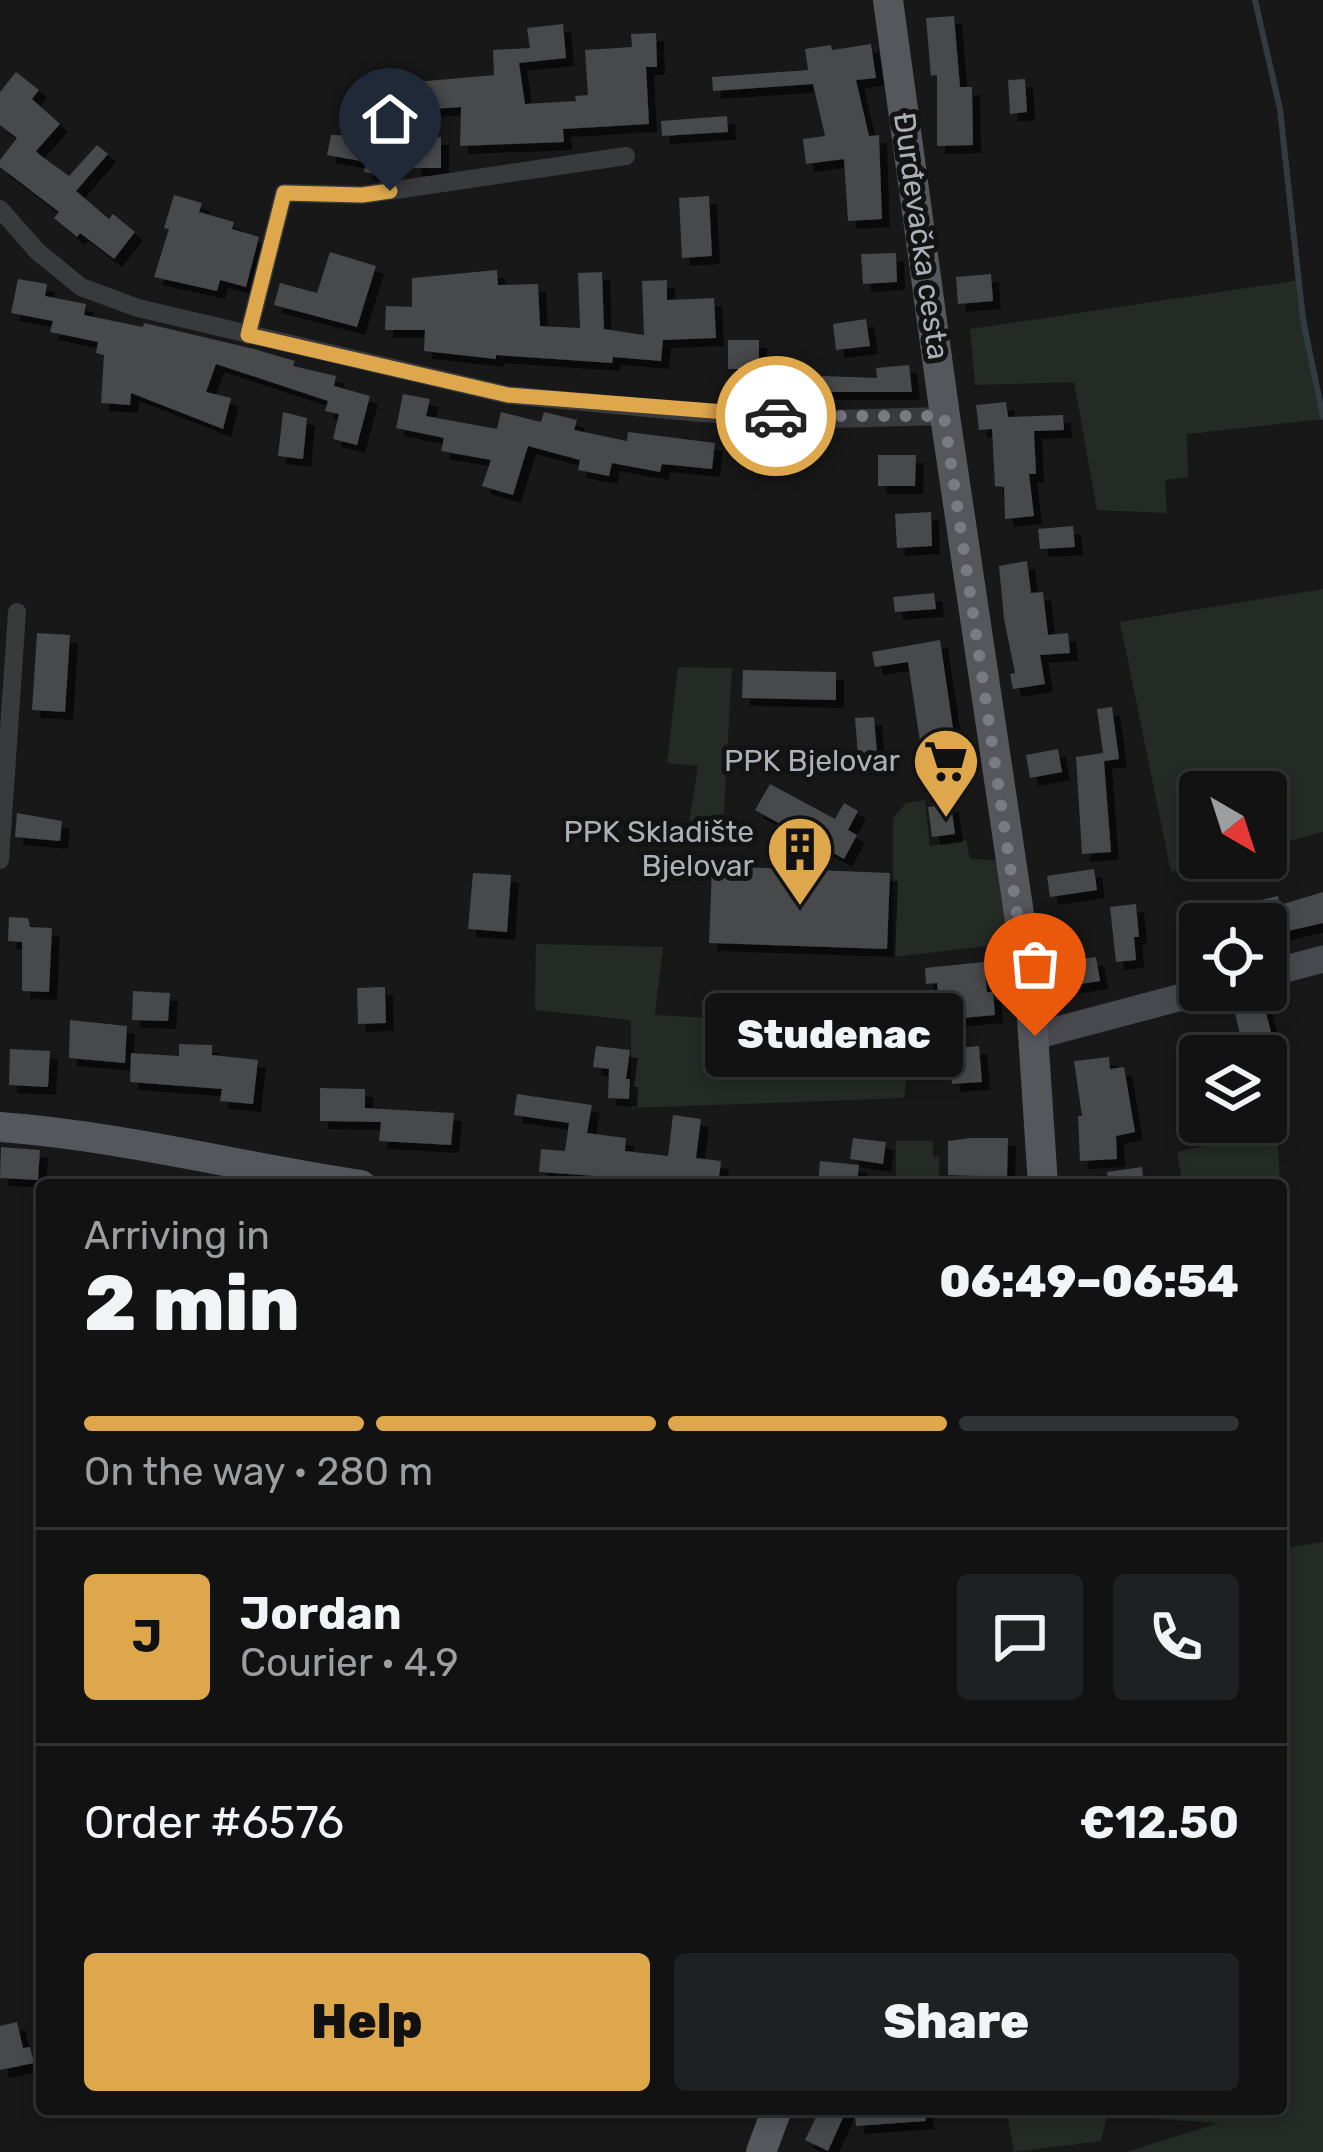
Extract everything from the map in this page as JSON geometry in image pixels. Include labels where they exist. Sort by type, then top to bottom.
[{"type":"main road","name":"Đurđevačka cesta","points":[[888,0],[1035,1036],[1042,1179]]},
{"type":"main road","points":[[1287,968],[1323,959]]},
{"type":"main road","points":[[1035,1036],[1179,998]]},
{"type":"main road","points":[[0,1126],[74,1132],[322,1179]]},
{"type":"main road","points":[[761,2152],[775,2115]]},
{"type":"street","points":[[248,335],[284,193],[362,195],[626,156]]},
{"type":"street","points":[[0,209],[37,250],[81,287],[138,308],[508,395],[701,413],[831,419],[944,416]]},
{"type":"street","points":[[0,860],[17,612]]},
{"type":"shaded area","points":[[1300,280],[1323,419],[1187,434],[1188,477],[1165,480],[1167,513],[1097,510],[1074,382],[975,385],[970,329]]},
{"type":"shaded area","points":[[1323,589],[1323,832],[1287,841],[1287,771],[1179,771],[1179,870],[1171,872],[1120,622]]},
{"type":"shaded area","points":[[678,667],[732,668],[722,846],[686,841],[698,766],[667,763]]},
{"type":"shaded area","points":[[925,800],[930,846],[966,840],[970,859],[1011,861],[1023,942],[893,957],[893,818],[906,803]]},
{"type":"shaded area","points":[[536,944],[663,947],[655,1015],[912,1029],[904,1098],[631,1108],[631,1020],[535,1010]]},
{"type":"shaded area","points":[[896,1141],[933,1141],[939,1178],[966,1178],[966,1179],[896,1179]]},
{"type":"shaded area","points":[[1218,1143],[1278,1143],[1280,1179],[1182,1179],[1177,1152]]},
{"type":"shaded area","points":[[1323,1542],[1323,2152],[1126,2152],[1219,2123],[1145,2115],[1287,2115],[1287,1548]]},
{"type":"shaded area","points":[[1007,2115],[1108,2115],[1101,2141],[1014,2152]]},
{"type":"building","points":[[954,16],[960,87],[972,87],[973,145],[937,146],[937,75],[931,76],[926,18]]},
{"type":"building","points":[[563,24],[566,58],[519,63],[525,104],[576,101],[575,96],[588,95],[585,50],[632,47],[631,34],[656,33],[657,67],[646,67],[649,124],[563,129],[564,142],[460,146],[461,107],[417,110],[416,82],[494,75],[493,50],[530,48],[527,28]]},
{"type":"building","points":[[871,44],[876,78],[856,80],[869,136],[879,135],[882,219],[848,221],[844,159],[806,164],[803,139],[825,136],[813,84],[713,91],[712,77],[808,70],[805,49]]},
{"type":"building","points":[[16,72],[39,90],[32,99],[60,124],[36,151],[40,155],[69,176],[97,145],[108,154],[76,191],[109,219],[113,214],[135,232],[114,259],[80,233],[77,237],[54,218],[59,212],[0,167],[17,138],[0,125],[0,92]]},
{"type":"building","points":[[1025,79],[1027,112],[1010,114],[1008,80]]},
{"type":"building","points":[[727,116],[728,132],[662,136],[661,121]]},
{"type":"building","points":[[331,135],[389,136],[382,175],[364,172],[366,162],[327,155]]},
{"type":"building","points":[[414,137],[441,137],[441,168],[413,168]]},
{"type":"building","points":[[174,195],[202,203],[199,212],[234,222],[232,229],[259,237],[246,287],[220,280],[217,291],[154,277]]},
{"type":"building","points":[[709,196],[712,256],[682,258],[679,198]]},
{"type":"building","points":[[330,252],[376,266],[357,327],[274,305],[280,283],[317,293]]},
{"type":"building","points":[[896,253],[897,282],[863,284],[861,254]]},
{"type":"building","points":[[497,270],[498,285],[538,284],[540,326],[580,328],[578,273],[602,272],[604,329],[644,335],[642,281],[667,280],[667,300],[714,298],[716,338],[663,340],[661,361],[613,357],[612,363],[424,351],[425,330],[385,330],[386,306],[412,307],[412,278]]},
{"type":"building","points":[[991,274],[993,301],[958,304],[956,277]]},
{"type":"building","points":[[18,279],[47,284],[45,296],[86,304],[84,315],[143,327],[144,323],[254,349],[295,361],[293,366],[336,376],[334,386],[370,396],[357,445],[333,439],[339,414],[325,411],[328,401],[216,364],[206,392],[231,398],[223,429],[131,393],[130,405],[101,403],[104,355],[96,353],[98,342],[50,332],[53,321],[11,313]]},
{"type":"building","points":[[866,319],[870,346],[836,350],[833,324]]},
{"type":"building","points":[[728,340],[759,340],[759,360],[749,362],[749,369],[728,369]]},
{"type":"building","points":[[909,365],[912,392],[822,392],[822,376],[877,378],[876,368]]},
{"type":"building","points":[[403,394],[430,399],[426,416],[497,429],[501,412],[541,422],[544,412],[577,420],[574,430],[627,441],[628,432],[715,443],[712,469],[662,464],[660,472],[612,463],[609,476],[578,470],[580,460],[528,446],[513,495],[482,486],[491,460],[441,451],[444,438],[396,428]]},
{"type":"building","points":[[1006,402],[1008,417],[1063,415],[1064,430],[1034,431],[1036,474],[1029,474],[1034,516],[1005,519],[1004,487],[995,486],[992,429],[979,430],[976,405]]},
{"type":"building","points":[[283,412],[307,418],[303,459],[278,456]]},
{"type":"building","points":[[878,455],[916,455],[915,486],[878,486]]},
{"type":"building","points":[[931,512],[932,546],[897,548],[895,514]]},
{"type":"building","points":[[1073,526],[1075,547],[1040,549],[1038,529]]},
{"type":"building","points":[[1027,561],[1031,593],[1043,592],[1048,635],[1068,633],[1070,653],[1040,655],[1045,684],[1013,689],[1010,674],[1015,673],[999,566]]},
{"type":"building","points":[[934,593],[936,609],[895,612],[893,597]]},
{"type":"building","points":[[37,633],[70,635],[65,712],[32,710]]},
{"type":"building","points":[[940,640],[958,762],[924,768],[908,662],[875,667],[872,652]]},
{"type":"building","points":[[743,670],[836,672],[836,700],[742,698]]},
{"type":"building","points":[[1112,707],[1119,759],[1104,761],[1111,852],[1082,854],[1076,757],[1103,753],[1097,709]]},
{"type":"building","points":[[874,717],[878,766],[859,767],[855,718]]},
{"type":"building","points":[[1058,749],[1062,772],[1030,778],[1026,755]]},
{"type":"building","points":[[770,784],[835,819],[844,803],[858,811],[848,830],[857,835],[844,859],[755,810]]},
{"type":"building","points":[[951,804],[955,834],[932,837],[928,807]]},
{"type":"building","points":[[17,813],[62,821],[60,841],[15,837]]},
{"type":"building","name":"PPK Skladište Bjelovar","points":[[712,866],[890,873],[887,949],[709,943]]},
{"type":"building","points":[[1094,869],[1097,890],[1050,897],[1047,876]]},
{"type":"building","points":[[473,873],[511,875],[507,932],[468,929]]},
{"type":"building","points":[[1323,892],[1323,923],[1287,931],[1287,903]]},
{"type":"building","points":[[1278,896],[1280,903],[1248,903]]},
{"type":"building","points":[[1136,904],[1136,960],[1116,962],[1110,907]]},
{"type":"building","points":[[9,917],[28,918],[30,927],[52,928],[49,992],[22,991],[22,942],[8,941]]},
{"type":"building","points":[[1096,957],[1100,981],[1061,987],[1057,962]]},
{"type":"building","points":[[984,962],[995,1015],[941,1020],[937,983],[926,984],[925,968]]},
{"type":"building","points":[[385,987],[386,1023],[358,1024],[357,988]]},
{"type":"building","points":[[133,991],[170,993],[168,1021],[132,1020]]},
{"type":"building","points":[[836,1000],[877,1001],[876,1021],[835,1019]]},
{"type":"building","points":[[781,1003],[814,1005],[813,1022],[779,1020]]},
{"type":"building","points":[[1235,1011],[1266,1011],[1272,1035],[1240,1035]]},
{"type":"building","points":[[70,1020],[127,1026],[125,1063],[69,1058]]},
{"type":"building","points":[[179,1044],[212,1045],[212,1055],[258,1060],[253,1104],[220,1101],[222,1089],[130,1082],[131,1053],[179,1056]]},
{"type":"building","points":[[596,1046],[630,1050],[629,1099],[608,1098],[609,1069],[593,1067]]},
{"type":"building","points":[[979,1046],[982,1082],[952,1084],[949,1049]]},
{"type":"building","points":[[10,1049],[50,1051],[48,1087],[9,1085]]},
{"type":"building","points":[[1109,1057],[1110,1069],[1124,1067],[1135,1132],[1116,1136],[1117,1159],[1080,1161],[1078,1116],[1082,1116],[1074,1061]]},
{"type":"building","points":[[320,1088],[365,1089],[365,1108],[454,1113],[451,1145],[379,1141],[381,1122],[320,1121]]},
{"type":"building","points":[[517,1094],[592,1105],[587,1133],[626,1138],[625,1151],[668,1156],[673,1115],[701,1119],[696,1158],[721,1161],[719,1179],[596,1179],[539,1172],[541,1149],[565,1151],[569,1123],[514,1115]]},
{"type":"building","points":[[853,1138],[886,1142],[883,1164],[850,1159]]},
{"type":"building","points":[[1008,1138],[1007,1177],[948,1175],[948,1141]]},
{"type":"building","points":[[1,1147],[40,1150],[38,1179],[0,1178]]},
{"type":"building","points":[[820,1161],[859,1165],[858,1179],[818,1179]]},
{"type":"building","points":[[1142,1167],[1143,1179],[1108,1179],[1107,1172]]},
{"type":"building","points":[[17,2022],[23,2048],[30,2047],[34,2063],[0,2070],[0,2026]]},
{"type":"building","points":[[817,2115],[844,2115],[828,2151],[805,2140]]},
{"type":"building","points":[[855,2115],[926,2115],[926,2121],[856,2126]]},
{"type":"waterway","points":[[1255,0],[1280,109],[1303,320],[1323,417]]},
{"type":"way so far","points":[[776,416],[944,416],[1035,1036]]},
{"type":"place","name":"PPK Bjelovar","points":[[946,820]]},
{"type":"place","name":"PPK Skladište Bjelovar","points":[[800,908]]},
{"type":"place","name":"Studenac","points":[[1035,1036]]},
{"type":"route","points":[[390,191],[284,193],[248,335],[508,395],[776,416]]}]
